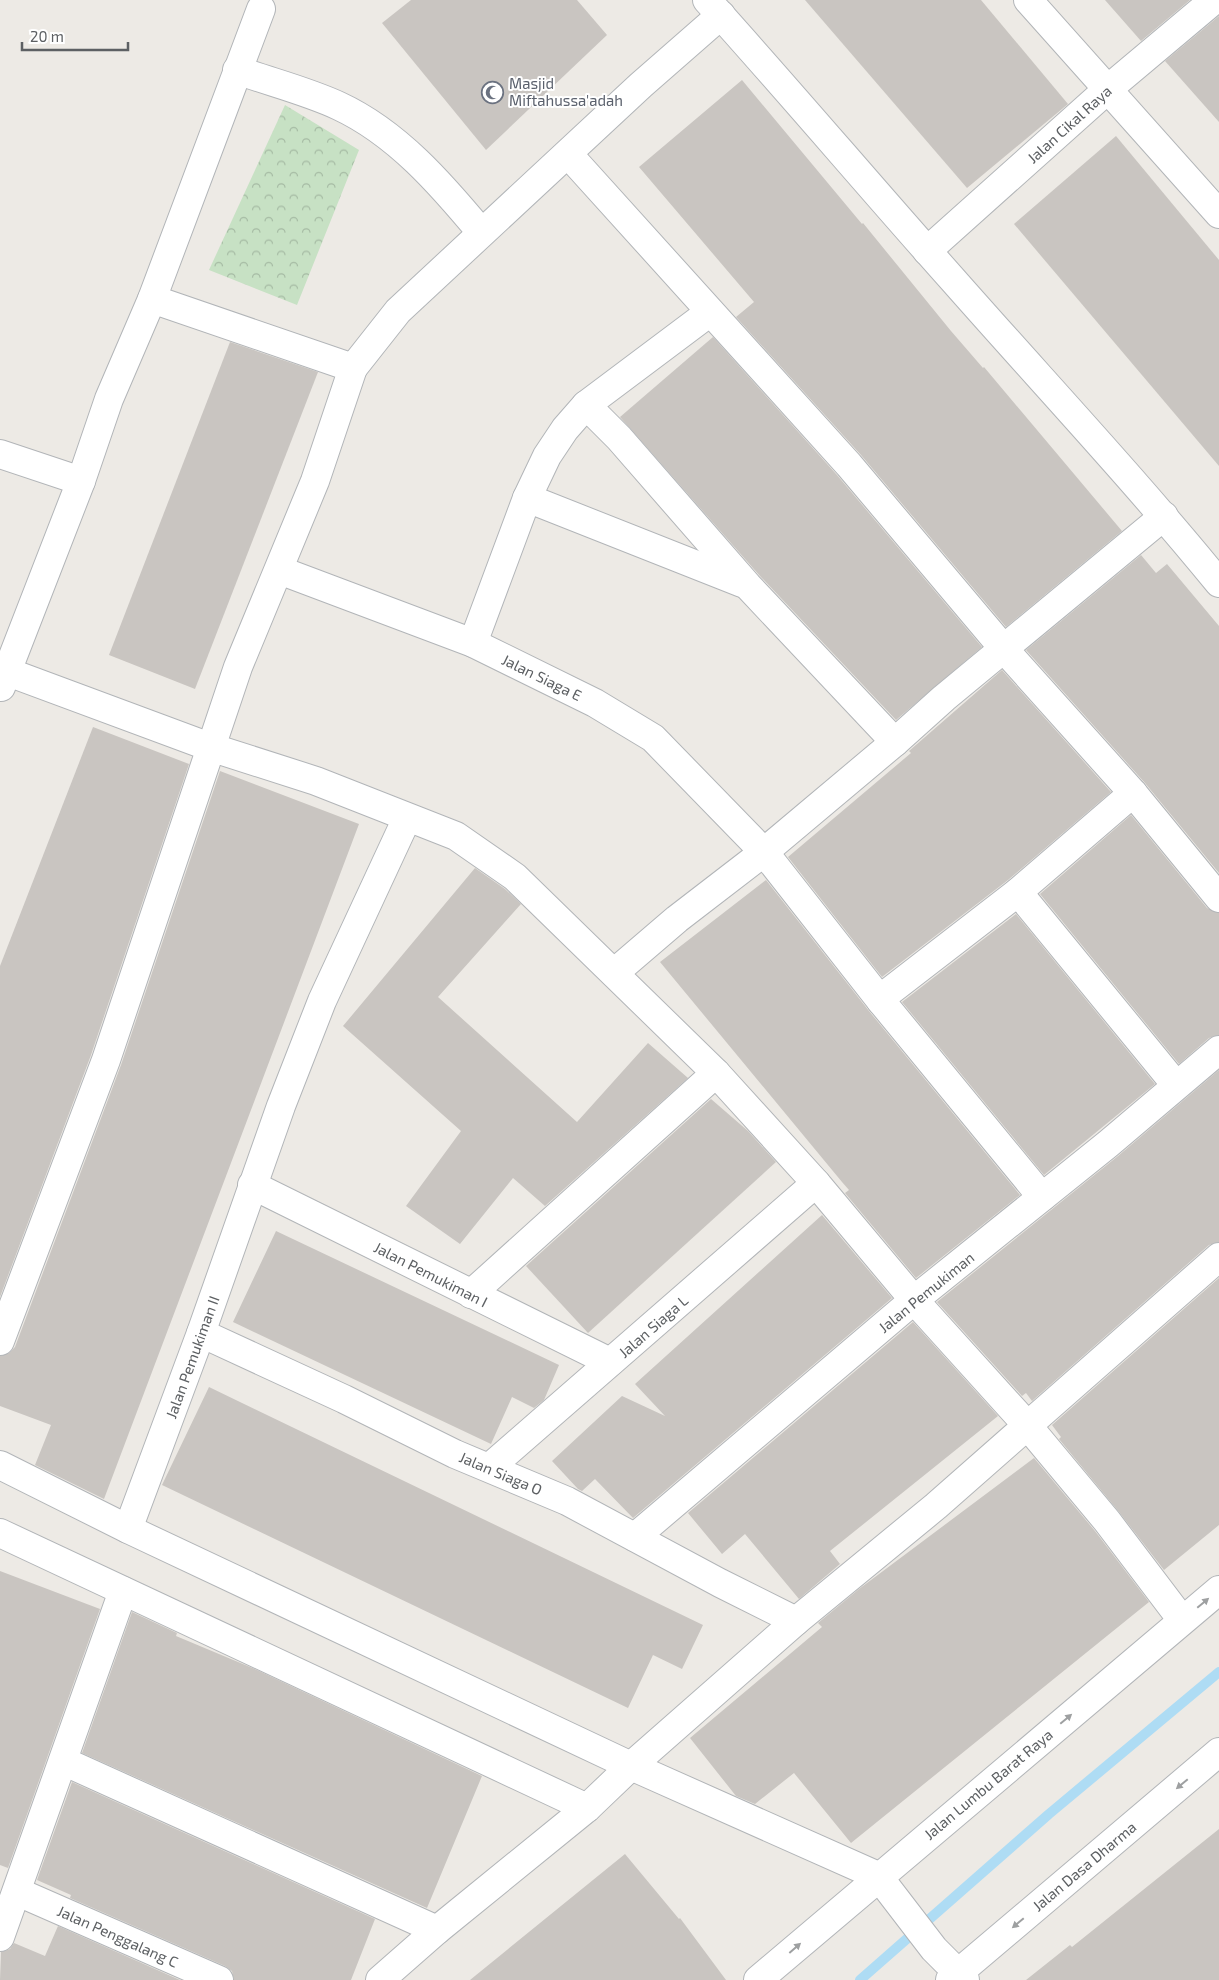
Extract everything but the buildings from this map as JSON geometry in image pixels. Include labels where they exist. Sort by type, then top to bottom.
[{"type":"street","points":[[1028,0],[1219,214]]},
{"type":"street","name":"Jalan Cikal Raya","points":[[927,251],[1108,89],[1214,0]]},
{"type":"street","points":[[0,1341],[106,1060],[238,667],[318,473],[353,368],[398,311],[641,85],[714,8],[775,74],[927,251],[1164,516],[1219,583]]},
{"type":"street","points":[[261,9],[152,300],[109,400],[81,482],[2,677],[316,781],[456,836],[515,877],[716,1073],[816,1183],[914,1300],[1027,1425],[1107,1520],[1182,1620]]},
{"type":"street","points":[[237,70],[338,105],[366,121],[404,149],[451,196],[481,232]]},
{"type":"street","points":[[568,154],[849,465],[1004,649],[1134,793],[1219,898]]},
{"type":"street","points":[[152,300],[353,368]]},
{"type":"street","points":[[472,643],[527,498],[547,456],[565,429],[586,405],[710,312]]},
{"type":"street","points":[[586,405],[619,438],[748,586],[895,742]]},
{"type":"street","points":[[0,454],[81,482]]},
{"type":"street","points":[[527,498],[748,586]]},
{"type":"street","points":[[614,973],[677,919],[764,852],[895,742],[944,698],[1164,516]]},
{"type":"street","name":"Jalan Siaga E","points":[[278,570],[472,643],[595,703],[653,738],[764,852],[881,1001],[1042,1197]]},
{"type":"street","points":[[881,1001],[890,991],[1018,892],[1134,793]]},
{"type":"street","name":"Jalan Pemukiman II","points":[[128,1529],[201,1333],[252,1185],[322,1001],[407,818]]},
{"type":"street","points":[[1018,892],[1176,1085]]},
{"type":"street","name":"Jalan Pemukiman","points":[[635,1537],[914,1300],[1108,1144],[1219,1050]]},
{"type":"street","points":[[471,1294],[716,1073]]},
{"type":"street","name":"Jalan Siaga L","points":[[490,1467],[816,1183]]},
{"type":"street","name":"Jalan Pemukiman I","points":[[252,1185],[610,1362]]},
{"type":"street","points":[[380,1980],[436,1930],[588,1808],[631,1766],[796,1620],[936,1506],[1219,1257]]},
{"type":"street","name":"Jalan Siaga O","points":[[201,1333],[344,1399],[455,1454],[490,1467],[567,1501],[720,1583],[796,1620]]},
{"type":"street","points":[[0,1465],[128,1529],[631,1766],[878,1876],[958,1978]]},
{"type":"street","points":[[0,1533],[588,1808]]},
{"type":"street","points":[[0,1937],[18,1892],[123,1590]]},
{"type":"street","name":"Jalan Lumbu Barat Raya","points":[[758,1980],[878,1876],[1173,1631],[1182,1620],[1219,1590]]},
{"type":"street","name":"Jalan Dasa Dharma","points":[[958,1978],[1219,1752]]},
{"type":"street","points":[[63,1761],[436,1930]]},
{"type":"street","name":"Jalan Penggalang C","points":[[18,1892],[219,1980]]},
{"type":"green space","points":[[285,105],[359,150],[297,305],[209,270]]},
{"type":"waterway","points":[[860,1980],[1049,1814],[1219,1672]]},
{"type":"place","name":"Masjid Miftahussa'adah","points":[[493,92]]}]
